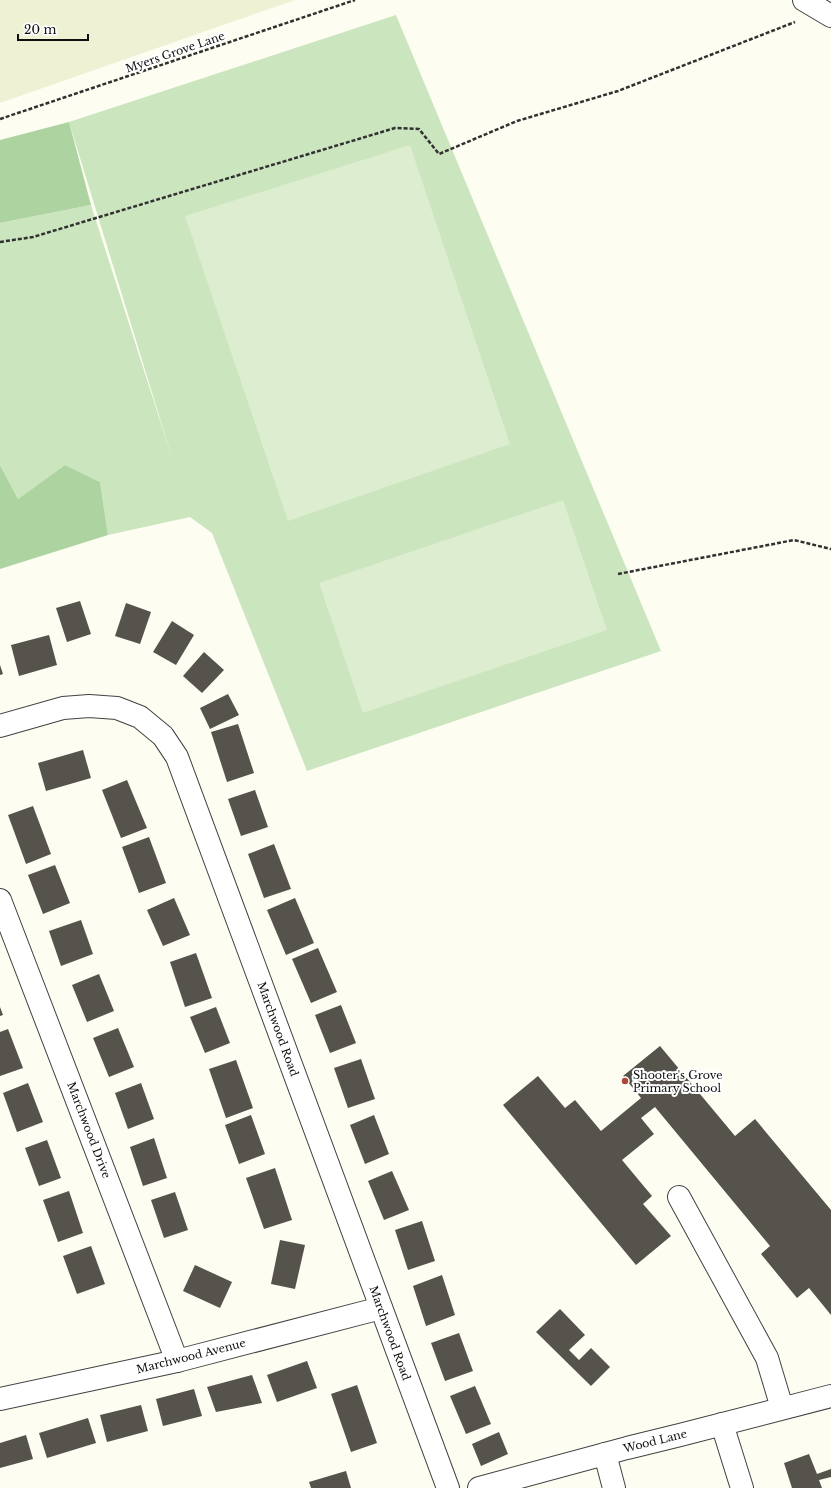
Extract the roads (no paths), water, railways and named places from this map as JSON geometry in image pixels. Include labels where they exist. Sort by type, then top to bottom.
[{"type":"street","points":[[804,0],[826,14]]},
{"type":"street","name":"Marchwood Road","points":[[0,726],[62,708],[89,706],[117,708],[140,717],[163,736],[177,757],[448,1488]]},
{"type":"street","name":"Marchwood Drive","points":[[0,900],[177,1361]]},
{"type":"street","points":[[679,1197],[767,1358],[782,1408]]},
{"type":"street","name":"Marchwood Avenue","points":[[0,1399],[177,1361],[381,1308]]},
{"type":"street","name":"Wood Lane","points":[[479,1488],[831,1396]]},
{"type":"street","points":[[722,1424],[742,1488]]},
{"type":"street","points":[[605,1454],[614,1488]]},
{"type":"place","name":"Shooter's Grove Primary School","points":[[625,1081]]}]
